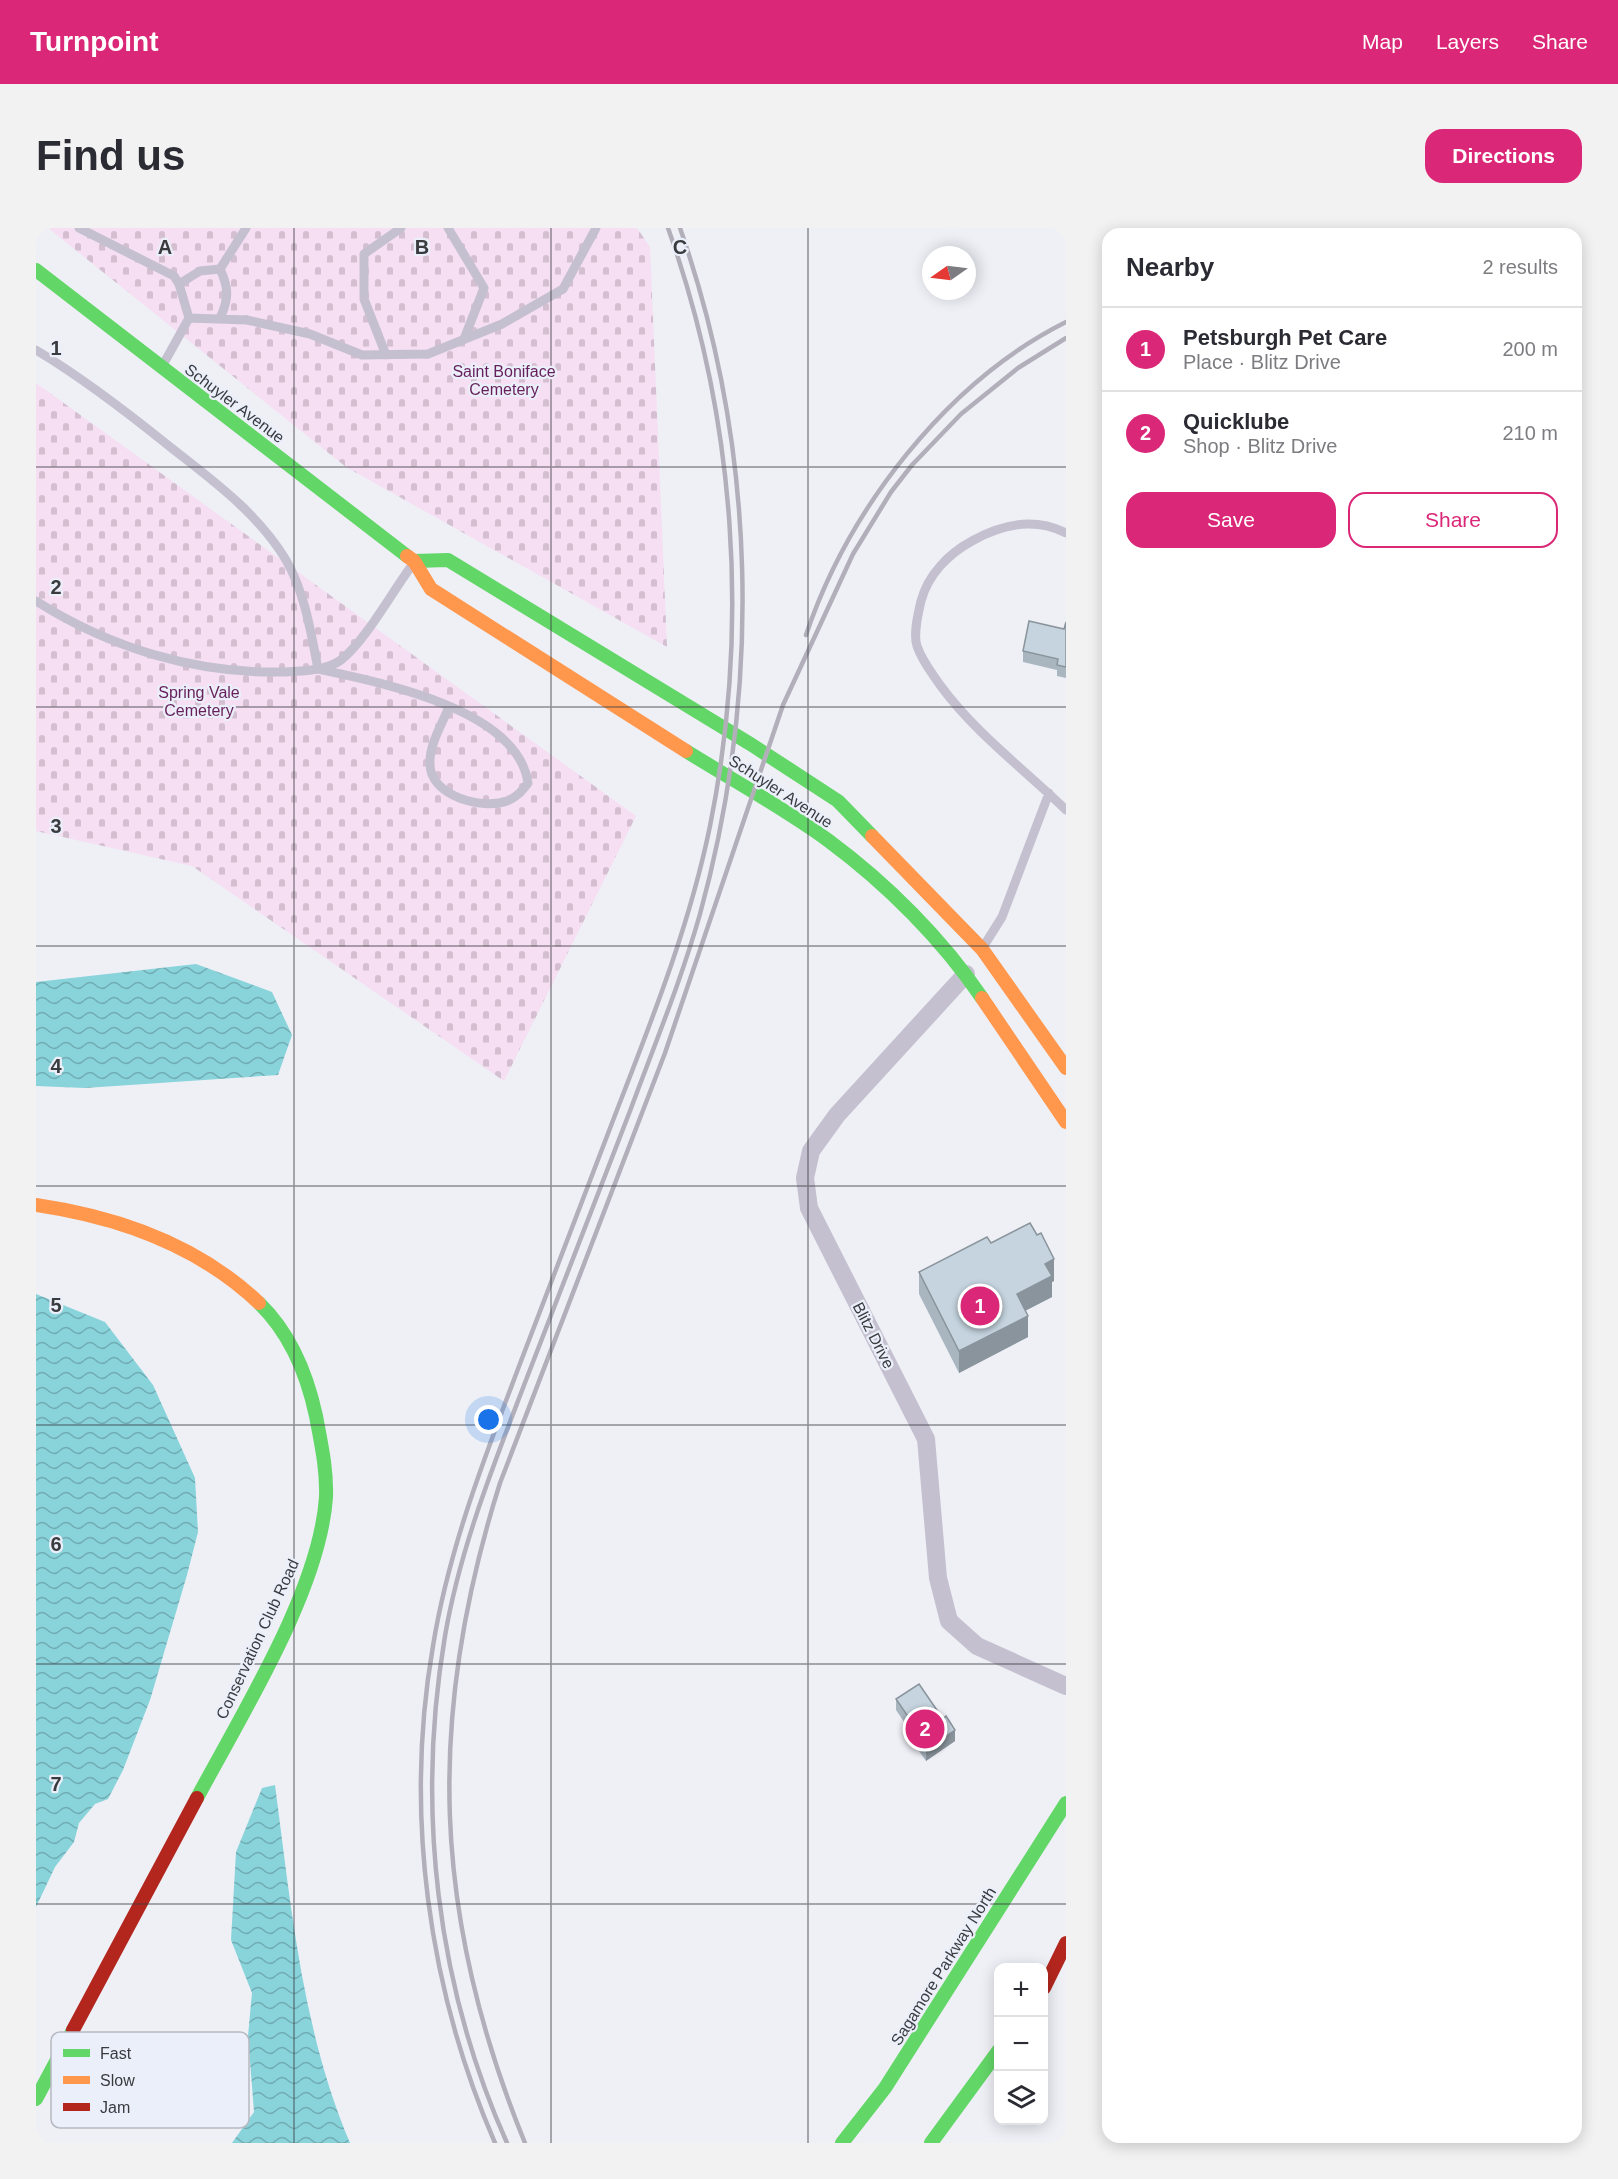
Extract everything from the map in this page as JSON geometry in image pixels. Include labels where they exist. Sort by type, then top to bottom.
[{"type":"main road","name":"Schuyler Avenue","points":[[36,270],[414,561],[431,589],[829,841],[892,893],[974,961],[1066,1122]]},
{"type":"main road","name":"Schuyler Avenue","points":[[414,561],[448,560],[838,801],[1066,1068]]},
{"type":"main road","name":"Conservation Club Road","points":[[36,1205],[88,1214],[142,1229],[199,1260],[255,1297],[290,1340],[312,1396],[327,1468],[325,1511],[315,1555],[289,1619],[72,2032]]},
{"type":"main road","name":"Sagamore Parkway North","points":[[842,2143],[885,2088],[1066,1803]]},
{"type":"main road","points":[[1048,1980],[1066,1943]]},
{"type":"main road","points":[[932,2143],[994,2057]]},
{"type":"main road","name":"Conservation Club Road","points":[[36,2099],[51,2071]]},
{"type":"street","name":"Blitz Drive","points":[[974,961],[837,1115],[811,1151],[805,1178],[808,1208],[926,1438],[938,1578],[949,1621],[977,1646],[1066,1686]]},
{"type":"lane","points":[[179,284],[200,272],[220,269],[246,228]]},
{"type":"lane","points":[[386,355],[364,299],[364,254],[401,228]]},
{"type":"lane","points":[[448,228],[484,288],[464,339]]},
{"type":"lane","points":[[189,318],[247,320],[310,334],[362,355],[428,354],[502,324],[562,289],[596,228]]},
{"type":"lane","points":[[84,229],[174,276],[179,284],[189,318],[162,368]]},
{"type":"lane","points":[[220,269],[227,284],[228,301],[220,318]]},
{"type":"lane","points":[[36,350],[75,375],[230,493],[260,525],[286,560],[297,585],[318,669]]},
{"type":"lane","points":[[1066,533],[1050,525],[1024,524],[995,528],[966,544],[944,561],[925,586],[918,614],[916,645],[928,668],[955,705],[994,746],[1066,810]]},
{"type":"lane","points":[[318,669],[340,661],[355,644],[414,561]]},
{"type":"lane","points":[[36,601],[89,631],[143,652],[210,669],[244,673],[318,669],[395,687],[448,707],[494,731],[521,758],[526,768],[528,783],[520,794],[507,801],[478,803],[447,792],[433,777],[429,765],[431,753],[448,707]]},
{"type":"lane","points":[[974,961],[1002,917],[1049,793]]},
{"type":"green space","name":"Saint Boniface Cemetery","points":[[48,228],[637,228],[650,247],[667,647],[346,467]]},
{"type":"green space","name":"Spring Vale Cemetery","points":[[36,383],[636,816],[504,1081],[192,866],[36,831]]},
{"type":"water","points":[[196,964],[272,992],[292,1035],[278,1075],[85,1088],[36,1086],[36,982]]},
{"type":"water","points":[[36,1294],[105,1322],[153,1385],[195,1478],[198,1532],[150,1700],[123,1770],[108,1799],[95,1804],[79,1823],[74,1842],[55,1867],[36,1907]]},
{"type":"water","points":[[275,1785],[293,1922],[309,2012],[320,2056],[350,2143],[232,2143],[243,2128],[249,2128],[249,2119],[254,2112],[248,2032],[252,1993],[231,1940],[236,1852],[262,1788]]},
{"type":"building","points":[[1029,621],[1064,629],[1066,622],[1066,667],[1057,665],[1058,659],[1023,651]]},
{"type":"building","points":[[1030,1223],[1037,1235],[1041,1233],[1054,1259],[1045,1264],[1052,1276],[1017,1294],[1028,1316],[959,1351],[919,1272],[987,1237],[991,1243]]},
{"type":"building","points":[[919,1684],[943,1719],[946,1716],[955,1730],[926,1750],[917,1737],[920,1734],[896,1699]]},
{"type":"railway","points":[[495,2143],[472,2084],[453,2023],[438,1962],[428,1899],[422,1836],[421,1772],[425,1709],[440,1609],[470,1501],[670,970],[692,899],[710,826],[722,751],[730,676],[732,600],[730,524],[722,449],[709,374],[691,300],[668,228]]},
{"type":"railway","points":[[507,2143],[483,2083],[463,2021],[438,1894],[433,1830],[432,1765],[436,1700],[451,1603],[479,1506],[676,989],[700,914],[720,829],[734,743],[741,656],[742,569],[737,483],[724,397],[706,312],[680,228]]},
{"type":"railway","points":[[806,635],[824,588],[847,542],[875,497],[907,454],[942,414],[981,379],[1022,348],[1066,322]]},
{"type":"railway","points":[[525,2143],[494,2059],[471,1977],[457,1896],[450,1815],[451,1735],[460,1653],[476,1569],[500,1483],[665,1053],[783,705],[853,554],[891,492],[912,465],[961,414],[1018,368],[1066,338]]},
{"type":"traffic: fast","points":[[36,270],[407,556]]},
{"type":"traffic: fast","points":[[414,561],[448,560],[752,745],[838,801],[872,836]]},
{"type":"traffic: fast","points":[[686,751],[794,817],[872,875],[931,934],[982,998]]},
{"type":"traffic: fast","points":[[197,1798],[256,1691],[294,1611],[310,1572],[321,1533],[326,1497],[322,1446],[308,1385],[289,1341],[259,1303]]},
{"type":"traffic: fast","points":[[842,2143],[885,2088],[1066,1803]]},
{"type":"traffic: fast","points":[[931,2143],[994,2057]]},
{"type":"traffic: fast","points":[[36,2099],[51,2071]]},
{"type":"traffic: slow","points":[[407,556],[414,561],[431,589],[686,751]]},
{"type":"traffic: slow","points":[[872,836],[982,949],[1066,1068]]},
{"type":"traffic: slow","points":[[982,998],[1066,1122]]},
{"type":"traffic: slow","points":[[36,1205],[97,1217],[155,1237],[210,1265],[259,1303]]},
{"type":"traffic: jam","points":[[73,2030],[197,1798]]},
{"type":"traffic: jam","points":[[1048,1980],[1066,1943]]},
{"type":"place","name":"Petsburgh Pet Care","points":[[980,1306]]},
{"type":"place","name":"Quicklube","points":[[925,1729]]}]
